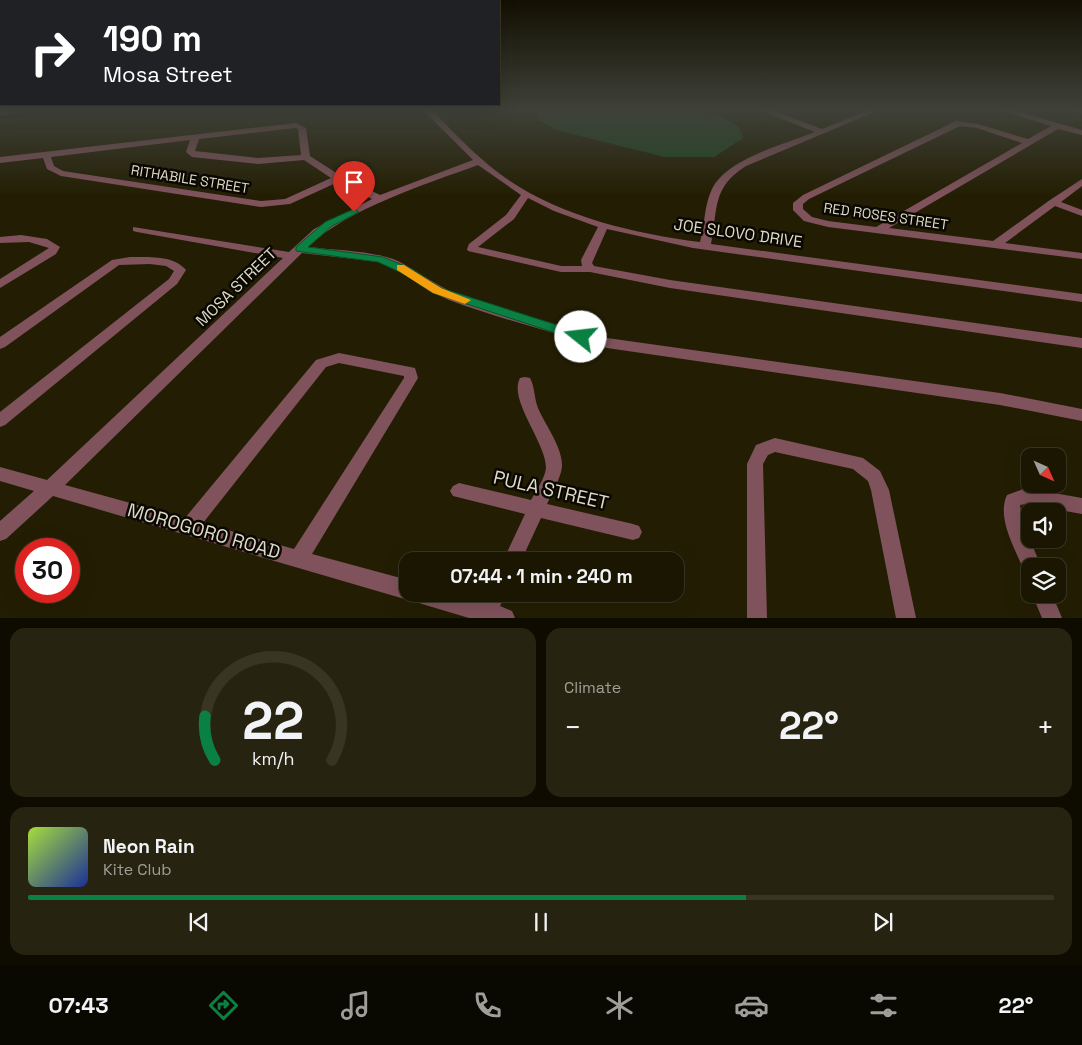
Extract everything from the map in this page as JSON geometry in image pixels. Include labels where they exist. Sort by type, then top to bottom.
[{"type":"street","points":[[0,160],[181,138]]},
{"type":"street","points":[[195,138],[190,152],[195,155],[258,161],[306,157],[338,178],[380,199]]},
{"type":"street","points":[[303,138],[306,157]]},
{"type":"street","name":"JOE SLOVO DRIVE","points":[[455,138],[479,161],[526,194],[603,227],[705,246],[1082,298]]},
{"type":"street","points":[[705,246],[715,193],[725,174],[743,164],[808,138]]},
{"type":"street","name":"RED ROSES STREET","points":[[931,138],[798,203],[800,213],[816,222],[1082,256]]},
{"type":"street","name":"RED ROSES STREET","points":[[1016,138],[1029,142]]},
{"type":"street","points":[[877,231],[1036,138]]},
{"type":"street","name":"RITHABILE STREET","points":[[46,154],[50,167],[62,173],[261,204],[287,202],[338,178]]},
{"type":"street","name":"MOSA STREET","points":[[0,533],[50,488],[296,252],[328,224],[380,199],[479,161]]},
{"type":"street","points":[[995,245],[1082,182]]},
{"type":"street","points":[[526,194],[513,213],[473,246],[472,249],[549,267],[571,270],[590,268],[680,286],[1082,344]]},
{"type":"street","points":[[1053,202],[1082,213]]},
{"type":"street","points":[[590,268],[586,263],[603,227]]},
{"type":"street","points":[[137,229],[296,252],[380,259],[437,290],[454,297],[554,329],[607,343],[1000,400],[1082,415]]},
{"type":"street","points":[[0,240],[19,238],[55,247],[0,284]]},
{"type":"street","points":[[0,344],[116,262],[134,259],[174,265],[180,270],[173,281],[0,421]]},
{"type":"street","points":[[189,527],[321,362],[339,358],[410,372],[411,378],[299,558]]},
{"type":"street","points":[[516,552],[538,509],[554,470],[554,458],[550,444],[528,407],[525,382]]},
{"type":"street","points":[[757,618],[755,469],[758,453],[766,447],[775,445],[850,461],[863,466],[874,476],[880,490],[906,618]]},
{"type":"street","name":"MOROGORO ROAD","points":[[0,474],[399,587]]},
{"type":"street","name":"PULA STREET","points":[[459,491],[632,532]]},
{"type":"street","points":[[1029,558],[1010,510],[1013,500],[1026,496],[1082,506]]},
{"type":"street","points":[[450,602],[496,615],[496,602]]},
{"type":"street","points":[[1046,603],[1052,618]]},
{"type":"green space","points":[[588,138],[743,138],[714,157],[665,157]]},
{"type":"slow traffic","points":[[401,268],[424,284],[465,300]]},
{"type":"route","points":[[354,212],[328,224],[299,249],[380,259],[406,270],[424,284],[454,297],[581,337]]}]
